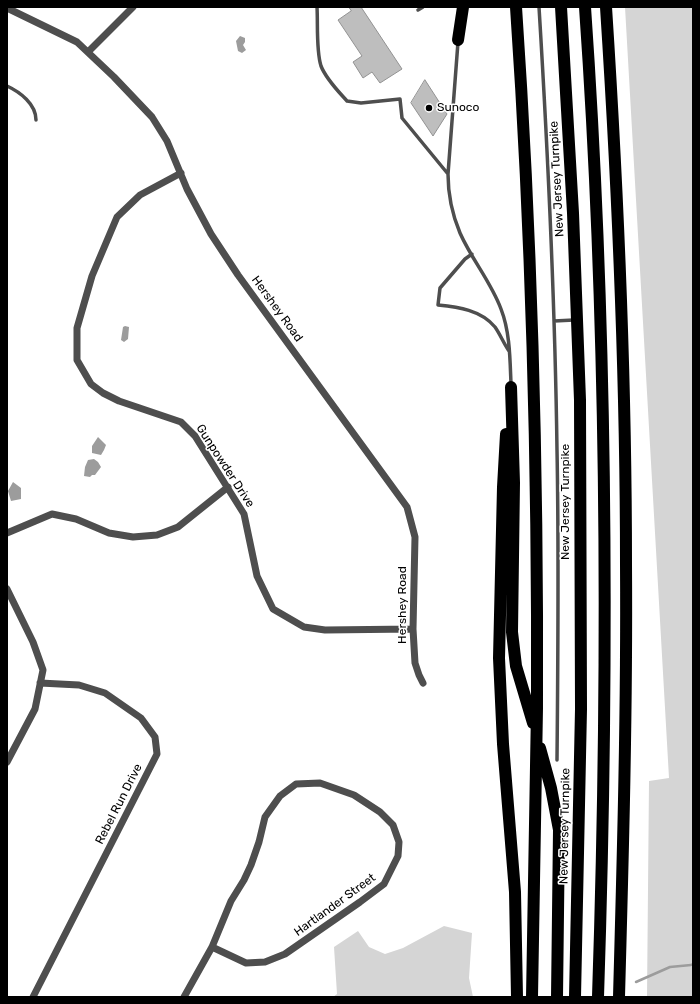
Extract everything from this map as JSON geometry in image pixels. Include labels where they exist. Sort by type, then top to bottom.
[{"type":"highway","points":[[516,7],[528,210],[537,558],[537,709],[532,997]]},
{"type":"highway","name":"New Jersey Turnpike","points":[[561,7],[578,320],[580,400],[581,709],[575,997]]},
{"type":"highway","points":[[585,7],[601,335],[605,550],[603,837],[598,997]]},
{"type":"highway","points":[[606,7],[618,235],[626,554],[626,709],[619,997]]},
{"type":"highway","points":[[458,40],[460,9]]},
{"type":"highway","points":[[511,387],[514,483],[511,616],[513,649],[516,666],[551,788],[559,830],[557,997]]},
{"type":"highway","points":[[511,387],[503,487],[499,658],[500,700],[515,892],[517,997]]},
{"type":"street","points":[[88,52],[133,7]]},
{"type":"street","name":"Hershey Road","points":[[7,8],[77,42],[114,77],[152,117],[167,141],[187,189],[212,234],[238,275],[407,507],[415,537],[413,629],[415,663],[418,675],[423,683]]},
{"type":"street","name":"Gunpowder Drive","points":[[181,173],[140,195],[117,217],[92,276],[77,328],[76,360],[91,384],[104,393],[119,401],[181,422],[195,436],[244,514],[257,576],[273,609],[304,627],[325,630],[413,629]]},
{"type":"street","points":[[7,533],[52,514],[76,519],[110,533],[133,537],[157,535],[178,527],[228,487]]},
{"type":"street","points":[[7,589],[33,642],[43,670],[35,709],[7,762]]},
{"type":"street","name":"Rebel Run Drive","points":[[33,997],[157,754],[155,737],[141,718],[105,693],[79,685],[40,683]]},
{"type":"street","name":"Hartlander Street","points":[[184,997],[212,947],[231,901],[251,865],[259,842],[265,817],[280,796],[296,784],[320,783],[354,795],[380,812],[393,824],[399,842],[398,856],[384,884],[285,954],[265,962],[246,963],[212,947]]},
{"type":"lane","points":[[317,7],[321,66],[338,90],[347,101],[361,103],[400,99],[402,118],[448,174]]},
{"type":"lane","points":[[418,10],[423,7]]},
{"type":"lane","points":[[539,7],[554,321],[558,557],[557,760]]},
{"type":"lane","points":[[458,40],[448,174],[448,195],[461,234],[502,309],[506,326],[511,387]]},
{"type":"lane","points":[[7,86],[26,98],[36,114],[36,120]]},
{"type":"lane","points":[[472,254],[465,259],[440,288],[438,305],[458,307],[482,315],[495,327],[509,352]]},
{"type":"lane","points":[[554,321],[578,320]]},
{"type":"shaded area","points":[[625,7],[693,7],[693,997],[647,997],[649,781],[669,778]]},
{"type":"shaded area","points":[[240,36],[245,38],[243,45],[246,50],[242,53],[238,51],[236,41]]},
{"type":"shaded area","points":[[123,327],[129,327],[128,339],[124,342],[121,340]]},
{"type":"shaded area","points":[[98,437],[106,445],[101,455],[92,453],[92,446]]},
{"type":"shaded area","points":[[94,459],[101,467],[95,475],[90,477],[84,476],[85,467],[88,460]]},
{"type":"shaded area","points":[[13,482],[21,488],[21,499],[11,501],[8,491]]},
{"type":"shaded area","points":[[444,926],[472,933],[469,978],[473,997],[333,997],[337,994],[334,947],[358,931],[369,947],[385,954],[403,948]]},
{"type":"building","points":[[349,7],[361,7],[402,69],[380,83],[372,72],[363,78],[353,62],[362,56],[338,20],[351,11]]},
{"type":"building","name":"Sunoco","points":[[425,80],[447,114],[433,136],[411,103]]},
{"type":"waterway","points":[[636,982],[670,967],[693,964]]},
{"type":"place","name":"Sunoco","points":[[429,108]]}]
